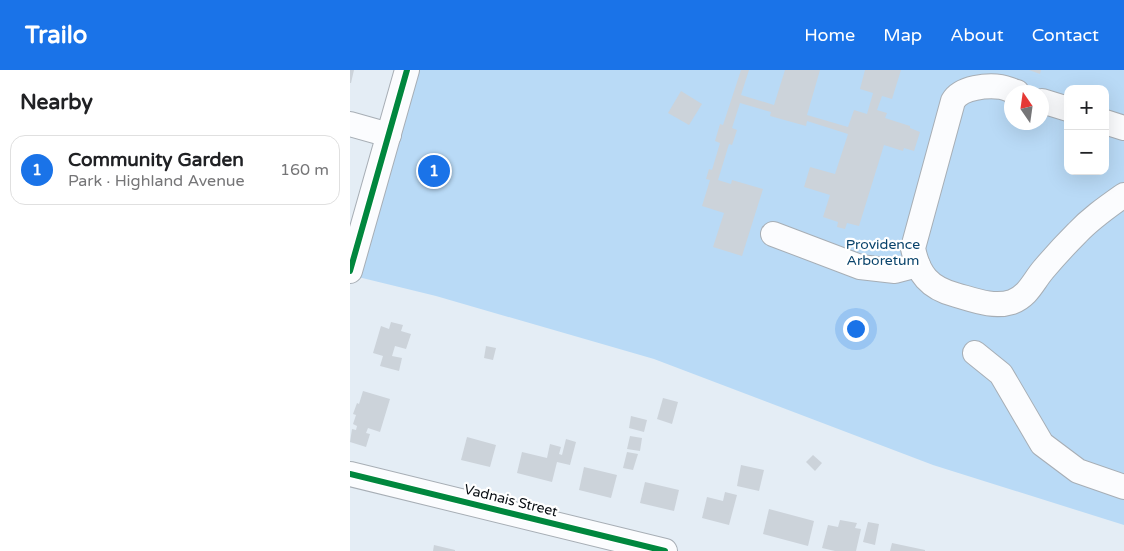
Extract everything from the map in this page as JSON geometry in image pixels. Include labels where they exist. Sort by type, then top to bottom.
[{"type":"street","points":[[350,272],[407,70]]},
{"type":"street","points":[[1004,88],[984,88],[961,92],[956,96],[952,106],[913,248],[918,265],[928,282],[947,293],[987,304],[1010,302],[1029,290],[1043,270],[1089,221],[1124,195]]},
{"type":"street","points":[[1049,103],[1064,108]]},
{"type":"street","points":[[1109,123],[1124,128]]},
{"type":"street","points":[[350,124],[389,135]]},
{"type":"street","points":[[773,234],[860,267],[895,271],[918,265]]},
{"type":"street","points":[[975,353],[1001,374],[1042,444],[1078,471],[1124,486]]},
{"type":"street","name":"Vadnais Street","points":[[350,474],[665,551]]},
{"type":"green space","name":"Providence Arboretum","points":[[407,70],[1124,70],[1124,525],[933,465],[654,359],[436,296],[350,275]]},
{"type":"building","points":[[350,70],[354,70],[351,83],[350,83]]},
{"type":"building","points":[[741,70],[749,70],[741,95],[774,105],[785,70],[820,70],[807,115],[848,127],[854,110],[867,114],[873,93],[860,89],[865,70],[901,70],[892,99],[882,96],[877,110],[887,113],[885,118],[910,126],[910,128],[920,132],[914,151],[904,148],[903,151],[884,145],[859,226],[847,223],[845,229],[837,227],[838,222],[823,217],[830,195],[804,187],[810,167],[835,174],[848,134],[807,121],[806,126],[770,116],[771,112],[740,103],[732,128],[737,130],[732,145],[729,144],[718,180],[731,184],[732,180],[763,189],[742,256],[713,247],[724,213],[702,206],[710,180],[706,179],[709,169],[712,170],[720,143],[715,141],[720,124],[723,125]]},
{"type":"building","points":[[1029,70],[1041,70],[1040,74]]},
{"type":"building","points":[[681,91],[702,104],[689,125],[668,113]]},
{"type":"building","points":[[391,322],[403,325],[401,331],[411,334],[406,349],[395,346],[392,356],[402,358],[399,371],[380,366],[383,356],[373,353],[381,326],[389,329]]},
{"type":"building","points":[[486,346],[496,348],[493,360],[484,358]]},
{"type":"building","points":[[363,391],[390,399],[380,432],[368,428],[366,433],[370,434],[366,447],[350,442],[352,429],[356,430],[357,426],[353,424],[356,415],[353,414],[357,403],[359,404]]},
{"type":"building","points":[[663,398],[678,402],[672,424],[657,419]]},
{"type":"building","points":[[631,416],[647,420],[644,432],[629,428]]},
{"type":"building","points":[[630,436],[642,438],[640,451],[627,449]]},
{"type":"building","points":[[467,437],[496,445],[490,467],[461,460]]},
{"type":"building","points":[[566,439],[576,442],[570,465],[557,462],[552,482],[517,473],[522,452],[547,458],[550,444],[561,447],[559,454],[562,455]]},
{"type":"building","points":[[627,452],[638,454],[633,470],[623,468]]},
{"type":"building","points":[[813,455],[822,463],[815,471],[806,462]]},
{"type":"building","points":[[741,465],[764,470],[759,491],[737,486]]},
{"type":"building","points":[[584,467],[617,475],[611,498],[579,490]]},
{"type":"building","points":[[645,482],[679,490],[674,511],[640,503]]},
{"type":"building","points":[[725,492],[737,495],[729,525],[702,518],[707,497],[723,501]]},
{"type":"building","points":[[769,509],[814,521],[808,546],[763,534]]},
{"type":"building","points":[[840,520],[857,523],[855,528],[861,529],[856,551],[835,551],[822,548],[828,525],[838,527]]},
{"type":"building","points":[[868,522],[879,524],[875,545],[863,542]]},
{"type":"building","points":[[892,543],[925,550],[925,551],[890,551]]},
{"type":"building","points":[[434,545],[455,550],[455,551],[433,551]]},
{"type":"cycle path","points":[[350,271],[407,70]]},
{"type":"cycle path","points":[[350,474],[665,551]]},
{"type":"place","name":"Community Garden","points":[[434,171]]}]
